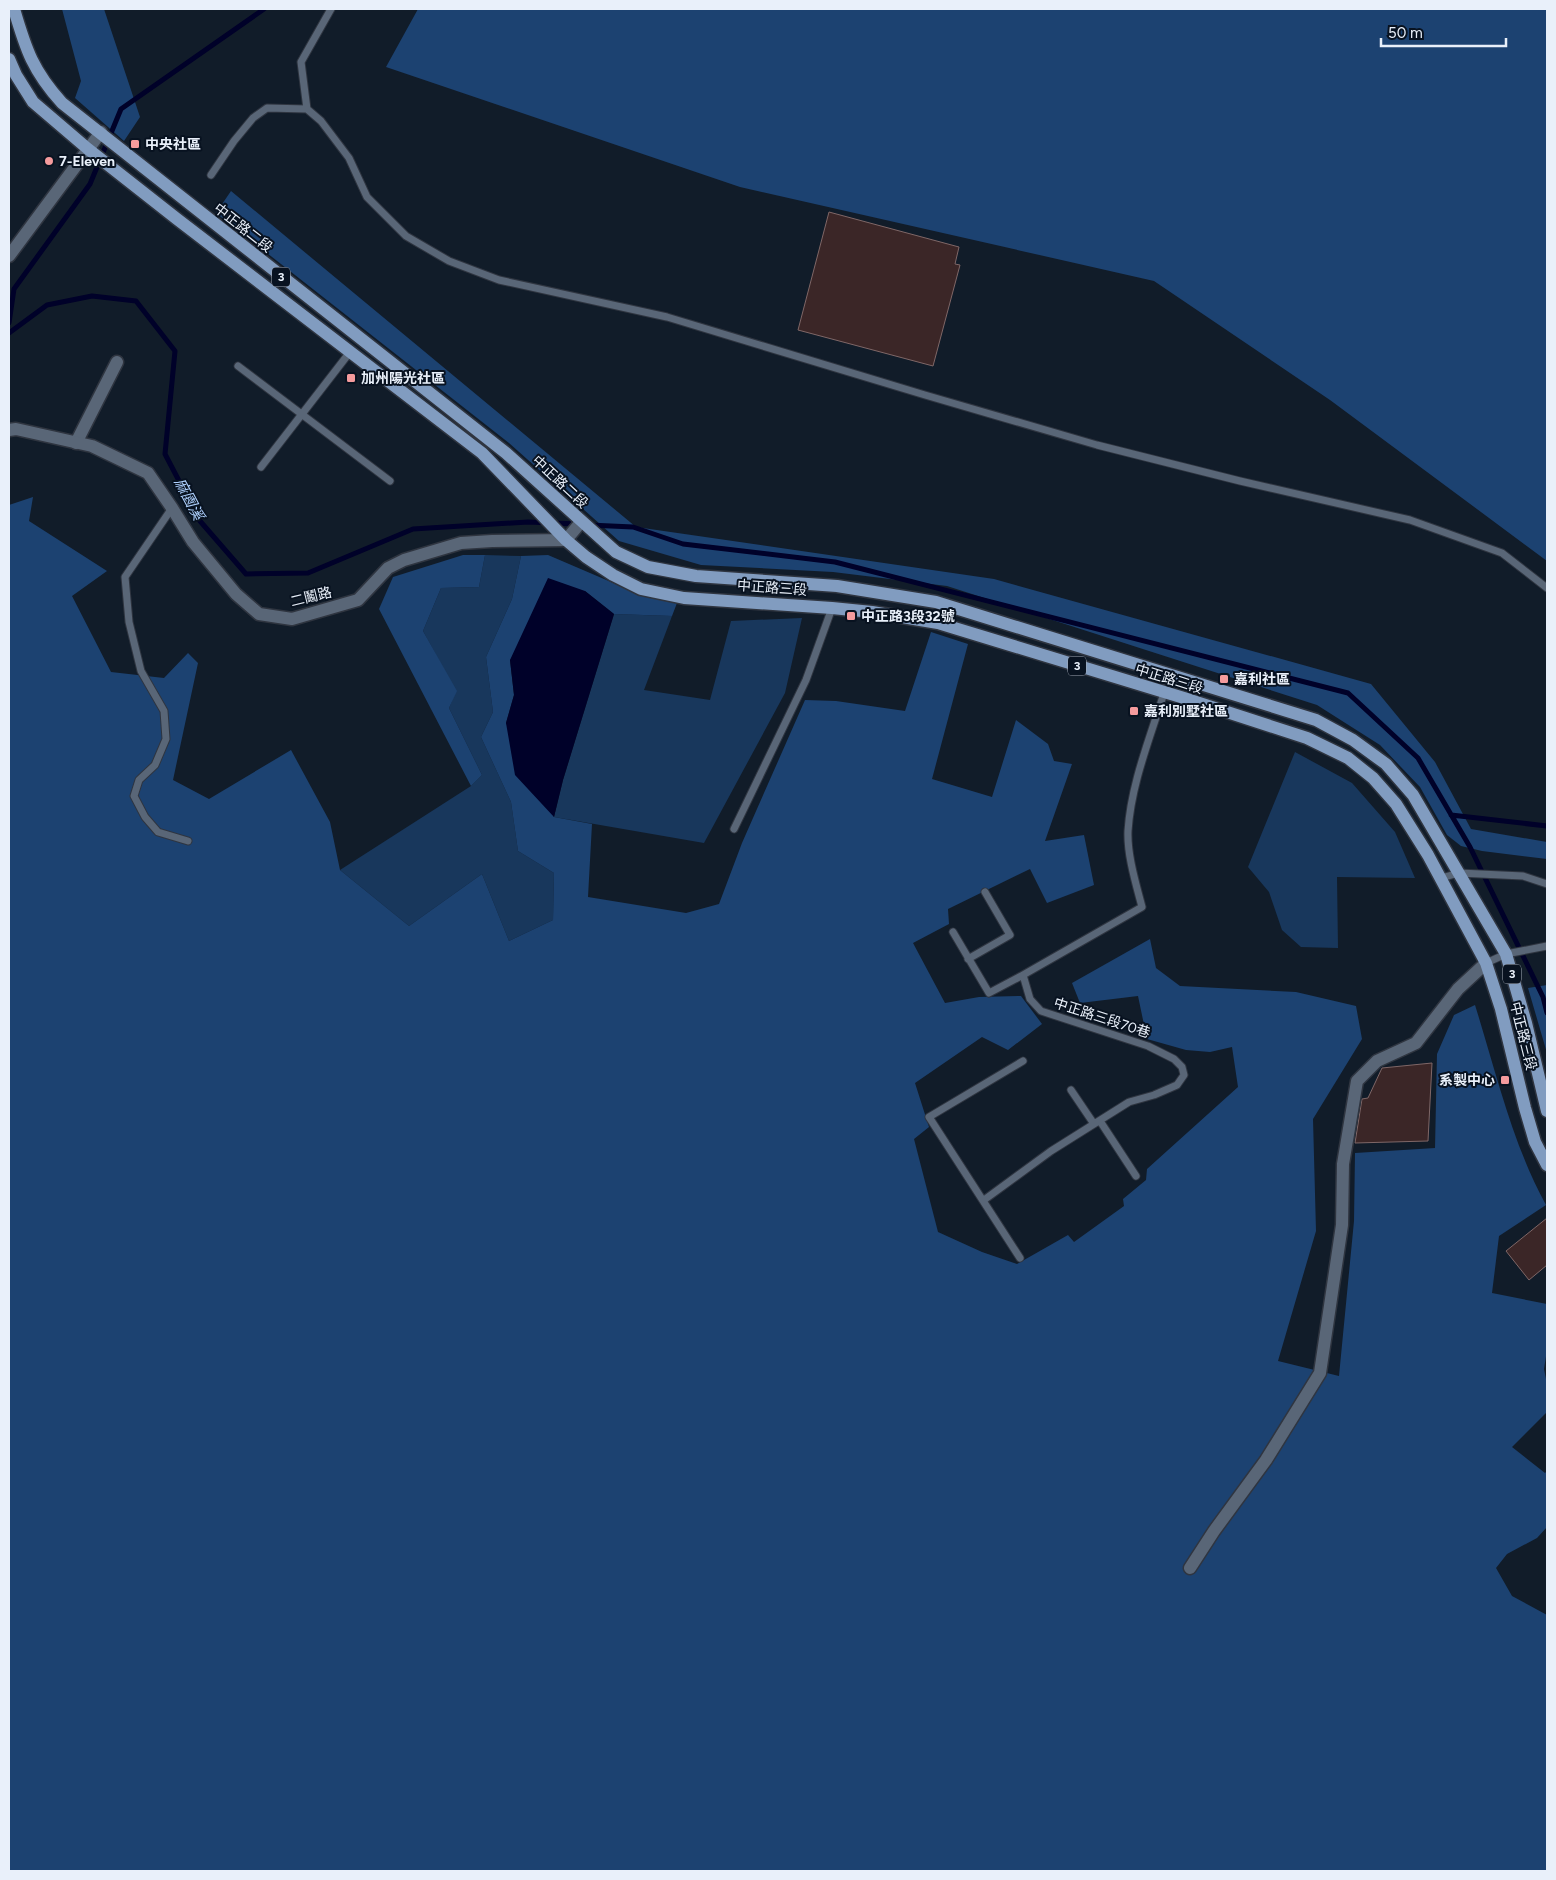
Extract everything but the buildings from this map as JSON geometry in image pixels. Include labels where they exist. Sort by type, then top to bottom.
[{"type":"main road","name":"中正路二段","points":[[14,9],[26,50],[45,84],[62,103],[506,453],[581,522]]},
{"type":"main road","name":"3","points":[[9,59],[32,102],[88,149],[482,453],[566,540]]},
{"type":"main road","name":"中正路三段","points":[[581,522],[616,552],[648,567],[696,576],[837,586],[936,602],[1316,720],[1353,740],[1386,764],[1413,795],[1506,954],[1526,1023],[1547,1111]]},
{"type":"main road","name":"中正路三段","points":[[566,540],[586,557],[613,575],[641,589],[684,598],[832,608],[872,612],[938,623],[1307,738],[1348,758],[1373,778],[1396,804],[1441,878],[1486,962],[1501,1009],[1535,1142],[1547,1165]]},
{"type":"street","points":[[9,256],[101,132]]},
{"type":"street","points":[[76,443],[117,362]]},
{"type":"street","name":"二鬮路","points":[[9,430],[16,429],[92,446],[148,473],[193,542],[236,594],[259,614],[292,619],[358,600],[388,568],[404,560],[461,543],[566,540]]},
{"type":"street","points":[[566,540],[581,522]]},
{"type":"street","points":[[1190,1568],[1214,1531],[1266,1460],[1320,1373],[1342,1225],[1343,1164],[1357,1081],[1377,1062],[1416,1043],[1458,988],[1486,962]]},
{"type":"lane","points":[[331,9],[301,62],[307,109],[320,121],[349,158],[367,197],[406,236],[449,261],[499,280],[667,317],[1097,445],[1240,481],[1410,520],[1502,554],[1547,588]]},
{"type":"lane","points":[[211,175],[234,141],[253,118],[267,108],[307,109]]},
{"type":"lane","points":[[261,467],[350,352]]},
{"type":"lane","points":[[238,366],[390,481]]},
{"type":"lane","points":[[172,508],[125,576],[131,630],[141,671],[164,711],[166,739],[156,765],[139,780],[134,796],[145,817],[158,832],[188,841]]},
{"type":"lane","points":[[734,829],[806,680],[832,608]]},
{"type":"lane","points":[[953,932],[989,993],[1142,907],[1133,873],[1128,833],[1140,770],[1164,693]]},
{"type":"lane","points":[[1441,878],[1459,873],[1523,876],[1547,884]]},
{"type":"lane","points":[[968,958],[1010,935],[985,892]]},
{"type":"lane","points":[[1486,962],[1506,954],[1547,946]]},
{"type":"lane","name":"中正路三段70巷","points":[[984,1200],[1051,1151],[1129,1102],[1154,1095],[1177,1085],[1184,1075],[1182,1067],[1174,1058],[1148,1046],[1041,1011],[1030,999],[1023,974]]},
{"type":"lane","points":[[1020,1258],[929,1117],[1023,1061]]},
{"type":"lane","points":[[1071,1090],[1136,1176]]},
{"type":"shaded area","points":[[62,9],[104,9],[140,117],[124,141],[75,98],[81,81]]},
{"type":"shaded area","points":[[418,9],[1547,9],[1547,561],[1330,400],[1154,281],[740,187],[386,67]]},
{"type":"shaded area","points":[[231,191],[636,527],[994,579],[1371,684],[1435,762],[1471,829],[1547,842],[1547,859],[1482,851],[1461,846],[1447,835],[1420,787],[1380,745],[1317,705],[947,586],[833,572],[701,565],[619,541],[509,443],[216,213]]},
{"type":"shaded area","points":[[33,497],[29,521],[107,571],[72,596],[111,672],[164,678],[188,653],[198,663],[173,780],[209,799],[291,750],[330,822],[340,870],[409,926],[482,874],[509,941],[553,920],[554,873],[518,851],[511,802],[481,737],[493,712],[486,657],[512,599],[521,556],[548,555],[639,594],[677,603],[672,616],[614,614],[585,591],[510,660],[514,695],[506,723],[554,817],[592,824],[588,897],[686,913],[719,904],[742,843],[805,700],[836,701],[905,711],[931,632],[968,644],[932,779],[992,797],[1016,720],[1048,744],[1054,761],[1072,764],[1045,841],[1084,835],[1094,885],[1047,903],[1030,869],[948,909],[949,924],[913,943],[945,1003],[979,997],[1021,996],[1042,1024],[1008,1050],[982,1037],[915,1083],[929,1127],[914,1139],[938,1232],[982,1252],[1017,1264],[1068,1235],[1074,1242],[1124,1206],[1123,1199],[1146,1180],[1147,1169],[1238,1087],[1232,1047],[1210,1052],[1186,1050],[1147,1039],[1138,996],[1080,1003],[1072,983],[1150,939],[1156,968],[1180,986],[1296,992],[1356,1006],[1362,1039],[1313,1119],[1316,1231],[1278,1361],[1339,1376],[1354,1221],[1355,1153],[1435,1148],[1437,1054],[1454,1015],[1475,1005],[1514,1132],[1546,1205],[1499,1236],[1492,1293],[1547,1304],[1547,1350],[1544,1369],[1547,1384],[1547,1412],[1512,1447],[1545,1473],[1547,1471],[1547,1527],[1537,1538],[1507,1554],[1496,1568],[1512,1596],[1547,1615],[1547,1871],[9,1871],[9,505]]},
{"type":"shaded area","points":[[463,555],[485,555],[479,587],[441,588],[423,631],[457,691],[449,708],[482,775],[471,786],[379,609],[393,577]]},
{"type":"shaded area","points":[[485,555],[521,556],[512,599],[486,657],[493,712],[481,737],[511,802],[518,851],[554,873],[553,920],[509,941],[482,874],[409,926],[340,870],[471,786],[482,775],[449,708],[456,691],[423,631],[441,588],[479,587]]},
{"type":"shaded area","points":[[548,578],[585,591],[614,614],[563,780],[554,817],[515,775],[506,723],[514,695],[510,660]]},
{"type":"shaded area","points":[[614,614],[672,616],[644,690],[710,700],[731,621],[802,618],[785,693],[704,843],[554,817],[563,780]]},
{"type":"shaded area","points":[[1295,752],[1352,783],[1395,832],[1415,878],[1337,877],[1338,948],[1301,947],[1282,930],[1269,892],[1248,867]]},
{"type":"shaded area","points":[[1547,985],[1547,1053],[1528,988]]},
{"type":"waterway","points":[[9,323],[14,289],[90,184],[121,109],[264,9]]},
{"type":"waterway","name":"麻園溪","points":[[9,333],[47,305],[92,296],[136,301],[175,351],[165,454],[200,521],[246,574],[308,573],[413,529],[528,522],[578,524]]},
{"type":"waterway","points":[[589,525],[633,527],[683,544],[835,562],[1348,693],[1418,758],[1470,847],[1543,997],[1547,1013]]},
{"type":"waterway","points":[[1451,815],[1547,826]]},
{"type":"place","name":"中央社區","points":[[135,144]]},
{"type":"place","name":"7-Eleven","points":[[49,161]]},
{"type":"place","name":"加州陽光社區","points":[[351,378]]},
{"type":"place","name":"中正路3段32號","points":[[851,616]]},
{"type":"place","name":"嘉利社區","points":[[1224,679]]},
{"type":"place","name":"嘉利別墅社區","points":[[1134,711]]},
{"type":"place","name":"系製中心","points":[[1505,1080]]}]
